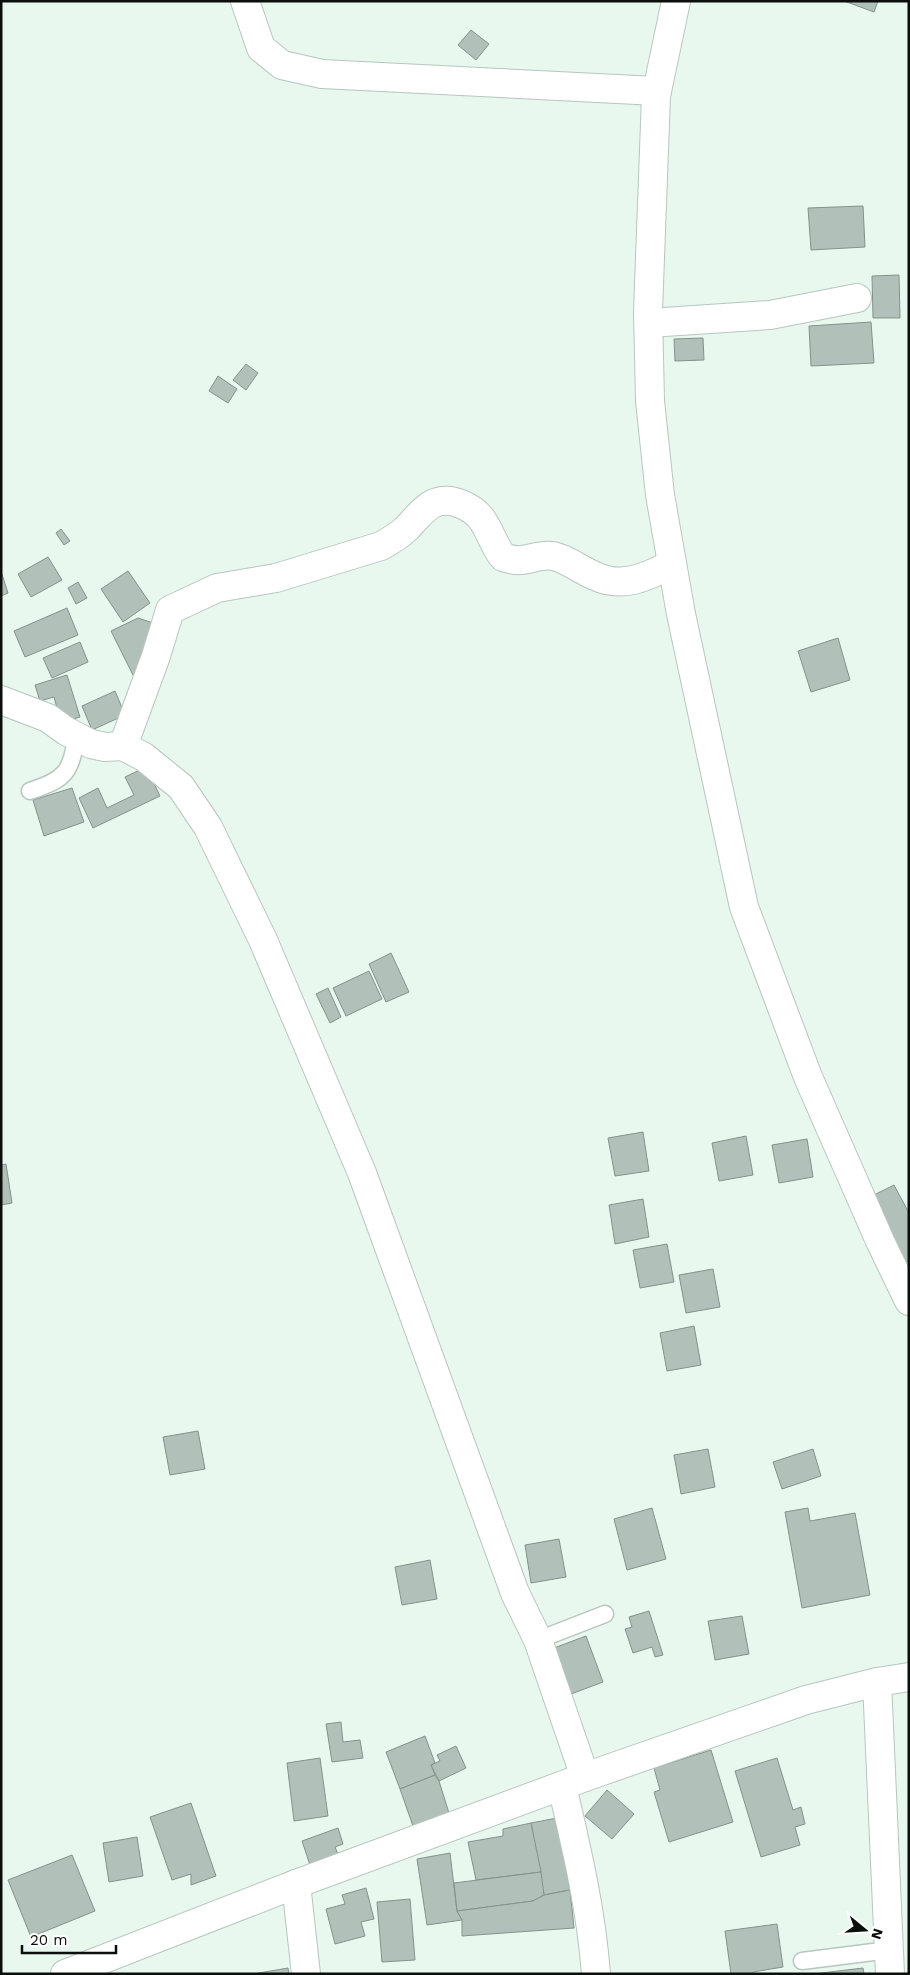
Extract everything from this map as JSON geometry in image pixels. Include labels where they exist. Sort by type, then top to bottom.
[{"type":"street","points":[[245,1],[261,48],[282,65],[322,74],[657,91]]},
{"type":"street","points":[[676,1],[657,91],[649,323],[650,401],[660,495],[672,564],[744,907],[808,1077],[880,1241],[909,1301]]},
{"type":"street","points":[[649,323],[770,315],[857,298]]},
{"type":"street","points":[[122,746],[156,656],[170,610],[217,588],[276,578],[381,546],[396,537],[432,503],[442,500],[455,502],[469,508],[480,517],[495,548],[503,557],[522,560],[550,555],[561,558],[596,577],[615,582],[632,581],[649,576],[672,564]]},
{"type":"street","points":[[1,700],[48,718],[90,744],[105,747],[122,746],[144,757],[181,787],[208,827],[263,940],[362,1173],[514,1593],[538,1640],[573,1782],[582,1872],[592,1929],[596,1974]]},
{"type":"street","points":[[65,1974],[296,1884],[573,1782],[806,1700],[877,1682],[909,1677]]},
{"type":"street","points":[[877,1682],[890,1962]]},
{"type":"street","points":[[296,1884],[306,1974]]},
{"type":"lane","points":[[30,791],[52,783],[65,774],[72,762],[77,736]]},
{"type":"lane","points":[[538,1640],[605,1614]]},
{"type":"lane","points":[[802,1961],[890,1962]]},
{"type":"building","points":[[844,1],[878,1],[874,12]]},
{"type":"building","points":[[471,30],[489,44],[476,60],[458,45]]},
{"type":"building","points":[[863,206],[865,247],[811,250],[808,208]]},
{"type":"building","points":[[899,275],[900,318],[873,318],[872,276]]},
{"type":"building","points":[[871,322],[874,363],[811,366],[809,326]]},
{"type":"building","points":[[703,338],[704,360],[675,361],[674,339]]},
{"type":"building","points":[[246,364],[258,373],[246,390],[233,380]]},
{"type":"building","points":[[218,376],[237,389],[228,403],[209,391]]},
{"type":"building","points":[[61,529],[70,541],[64,545],[56,533]]},
{"type":"building","points":[[48,557],[62,580],[31,597],[18,574]]},
{"type":"building","points":[[1,571],[8,593],[1,596]]},
{"type":"building","points":[[128,571],[150,603],[123,622],[101,589]]},
{"type":"building","points":[[78,582],[87,598],[76,604],[68,588]]},
{"type":"building","points":[[67,608],[78,635],[25,657],[14,631]]},
{"type":"building","points":[[138,618],[153,623],[134,677],[111,631]]},
{"type":"building","points":[[838,638],[850,680],[811,692],[798,651]]},
{"type":"building","points":[[80,642],[88,662],[52,678],[43,658]]},
{"type":"building","points":[[67,675],[80,717],[61,723],[54,697],[40,701],[35,685]]},
{"type":"building","points":[[115,691],[125,715],[92,730],[82,706]]},
{"type":"building","points":[[146,767],[160,796],[93,828],[79,798],[98,788],[107,808],[134,795],[125,777]]},
{"type":"building","points":[[72,788],[84,822],[44,836],[33,800]]},
{"type":"building","points":[[391,953],[409,992],[386,1002],[369,964]]},
{"type":"building","points":[[369,971],[382,999],[346,1016],[333,988]]},
{"type":"building","points":[[328,988],[341,1017],[330,1023],[316,994]]},
{"type":"building","points":[[643,1132],[649,1171],[615,1176],[608,1138]]},
{"type":"building","points":[[746,1136],[753,1175],[719,1181],[712,1143]]},
{"type":"building","points":[[807,1139],[813,1177],[779,1183],[772,1145]]},
{"type":"building","points":[[6,1164],[12,1203],[1,1205],[1,1165]]},
{"type":"building","points":[[894,1185],[909,1213],[909,1261],[903,1263],[870,1197]]},
{"type":"building","points":[[643,1199],[649,1237],[615,1244],[609,1205]]},
{"type":"building","points":[[667,1244],[674,1282],[640,1288],[633,1250]]},
{"type":"building","points":[[713,1269],[720,1307],[686,1313],[679,1275]]},
{"type":"building","points":[[694,1326],[701,1365],[667,1371],[660,1333]]},
{"type":"building","points":[[198,1431],[205,1469],[170,1475],[163,1437]]},
{"type":"building","points":[[708,1449],[715,1487],[681,1494],[674,1455]]},
{"type":"building","points":[[813,1449],[821,1476],[782,1489],[773,1462]]},
{"type":"building","points":[[652,1508],[666,1559],[627,1570],[614,1519]]},
{"type":"building","points":[[808,1508],[810,1521],[855,1513],[870,1595],[802,1608],[785,1512]]},
{"type":"building","points":[[559,1539],[566,1577],[531,1583],[525,1545]]},
{"type":"building","points":[[430,1560],[437,1599],[402,1605],[395,1567]]},
{"type":"building","points":[[649,1611],[663,1655],[655,1657],[652,1647],[633,1653],[625,1629],[632,1627],[629,1617]]},
{"type":"building","points":[[742,1616],[749,1654],[715,1660],[708,1621]]},
{"type":"building","points":[[586,1636],[603,1682],[571,1694],[554,1648]]},
{"type":"building","points":[[341,1722],[343,1742],[360,1740],[363,1758],[332,1762],[326,1724]]},
{"type":"building","points":[[425,1736],[435,1763],[431,1765],[435,1775],[400,1789],[386,1752]]},
{"type":"building","points":[[456,1746],[466,1768],[439,1781],[431,1765],[440,1761],[437,1755]]},
{"type":"building","points":[[711,1750],[733,1822],[669,1842],[654,1792],[660,1790],[654,1768]]},
{"type":"building","points":[[320,1758],[328,1816],[294,1821],[287,1763]]},
{"type":"building","points":[[777,1758],[793,1810],[801,1807],[805,1824],[795,1827],[800,1845],[761,1857],[735,1771]]},
{"type":"building","points":[[435,1775],[439,1781],[449,1813],[413,1826],[400,1789]]},
{"type":"building","points":[[607,1790],[634,1814],[612,1839],[585,1816]]},
{"type":"building","points":[[191,1803],[216,1876],[191,1885],[191,1874],[172,1880],[150,1817]]},
{"type":"building","points":[[557,1818],[570,1890],[544,1895],[531,1823]]},
{"type":"building","points":[[531,1823],[541,1872],[476,1880],[468,1842],[503,1836],[503,1829]]},
{"type":"building","points":[[338,1828],[343,1844],[335,1847],[340,1859],[311,1868],[302,1841]]},
{"type":"building","points":[[137,1837],[143,1876],[109,1882],[103,1843]]},
{"type":"building","points":[[450,1853],[457,1911],[462,1920],[427,1925],[417,1859]]},
{"type":"building","points":[[72,1855],[95,1911],[31,1937],[8,1880]]},
{"type":"building","points":[[541,1872],[544,1895],[533,1901],[457,1911],[454,1883]]},
{"type":"building","points":[[366,1888],[374,1919],[361,1922],[365,1936],[335,1944],[326,1909],[345,1904],[342,1895]]},
{"type":"building","points":[[570,1890],[574,1928],[462,1936],[462,1920],[457,1911],[533,1901],[544,1895]]},
{"type":"building","points":[[410,1899],[415,1960],[382,1962],[377,1902]]},
{"type":"building","points":[[777,1924],[783,1967],[753,1972],[753,1974],[731,1974],[725,1931]]},
{"type":"building","points":[[288,1968],[289,1974],[253,1974]]},
{"type":"building","points":[[863,1968],[864,1974],[813,1974]]}]
